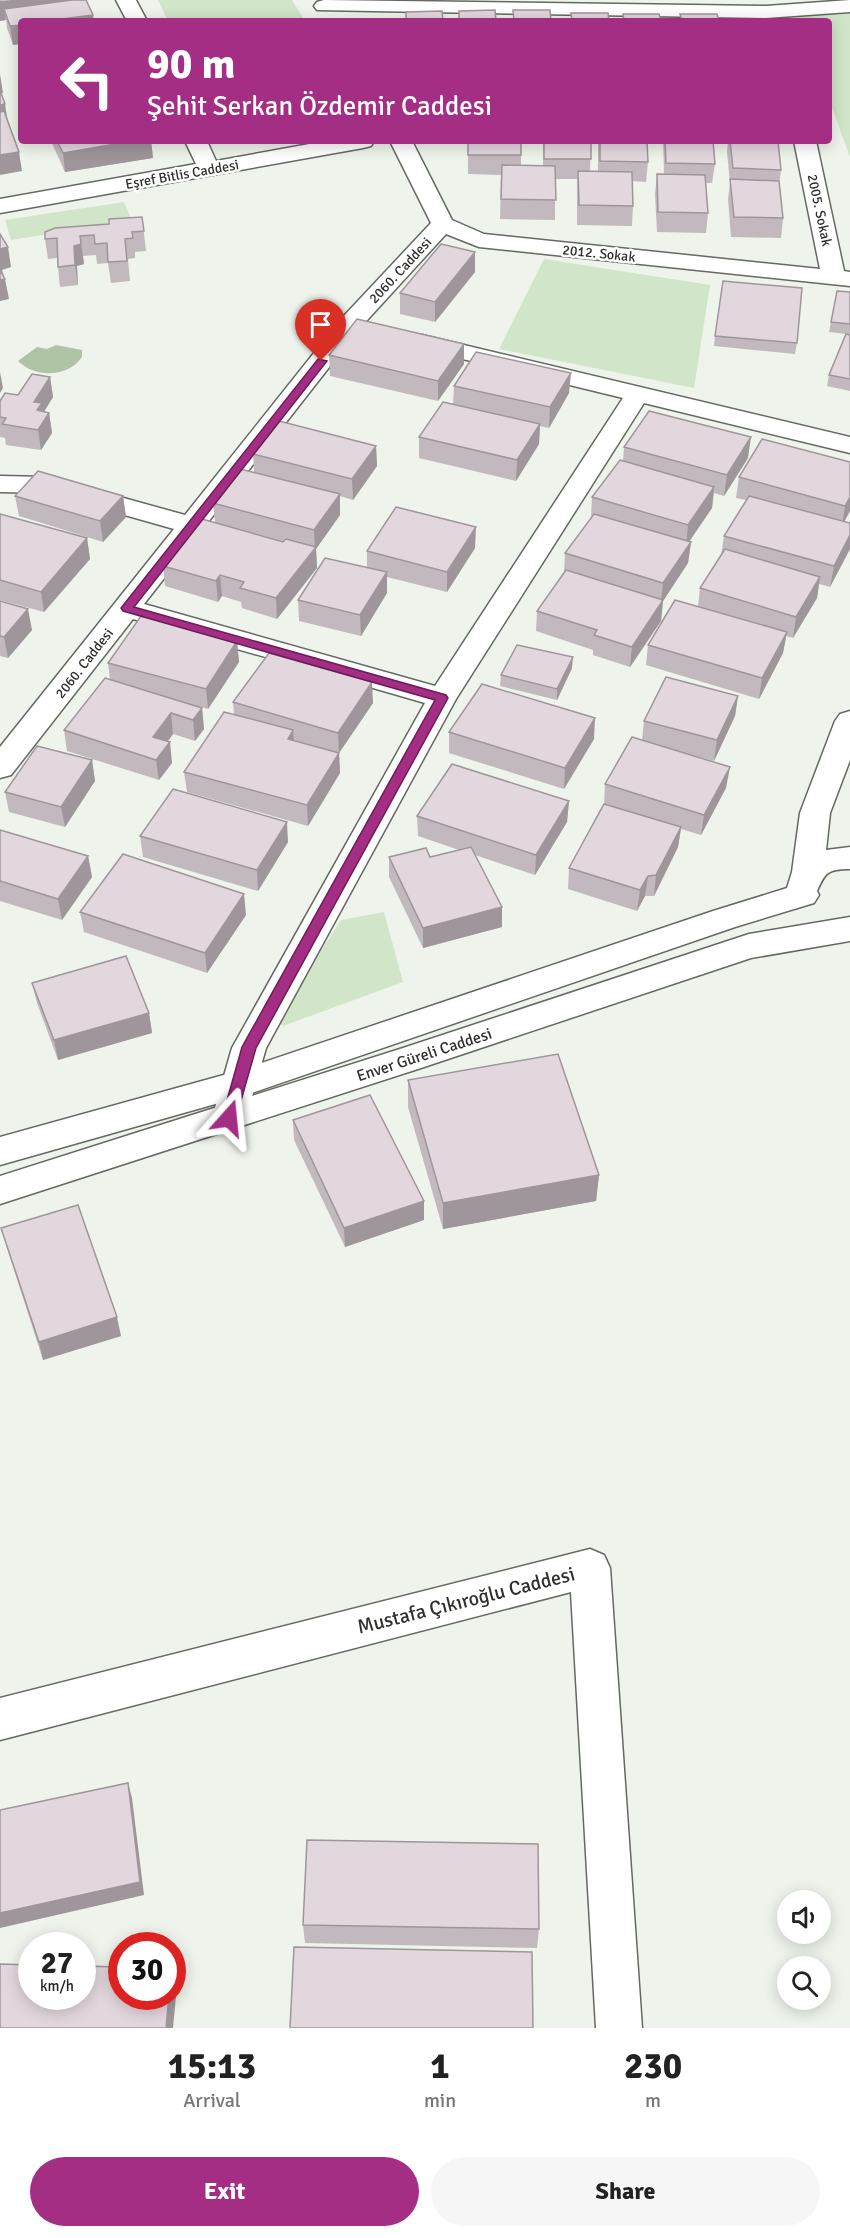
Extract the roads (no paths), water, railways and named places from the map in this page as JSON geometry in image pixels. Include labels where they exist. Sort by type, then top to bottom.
[{"type":"street","points":[[126,0],[135,18]]},
{"type":"street","points":[[325,9],[766,11],[850,6]]},
{"type":"street","points":[[197,144],[209,169]]},
{"type":"street","name":"Eşref Bitlis Caddesi","points":[[0,206],[346,144]]},
{"type":"street","points":[[403,144],[443,224]]},
{"type":"street","name":"2005. Sokak","points":[[806,144],[831,220],[842,279]]},
{"type":"street","name":"2012. Sokak","points":[[443,224],[478,240],[842,279]]},
{"type":"street","name":"2060. Caddesi","points":[[0,768],[193,526],[373,330],[443,224]]},
{"type":"street","points":[[373,330],[850,445]]},
{"type":"street","points":[[229,1118],[249,1047],[442,698],[637,395]]},
{"type":"street","points":[[0,484],[48,485],[193,526]]},
{"type":"street","points":[[127,608],[442,698]]},
{"type":"street","points":[[850,721],[816,813],[806,884],[809,907],[819,917],[833,925],[850,929]]},
{"type":"street","name":"Enver Güreli Caddesi","points":[[0,1151],[240,1084],[713,922],[806,884],[818,864],[831,859],[850,858]]},
{"type":"street","name":"Enver Güreli Caddesi","points":[[0,1190],[229,1118],[748,946],[850,929]]},
{"type":"street","name":"Mustafa Çıkıroğlu Caddesi","points":[[0,1719],[590,1568],[619,2028]]}]
